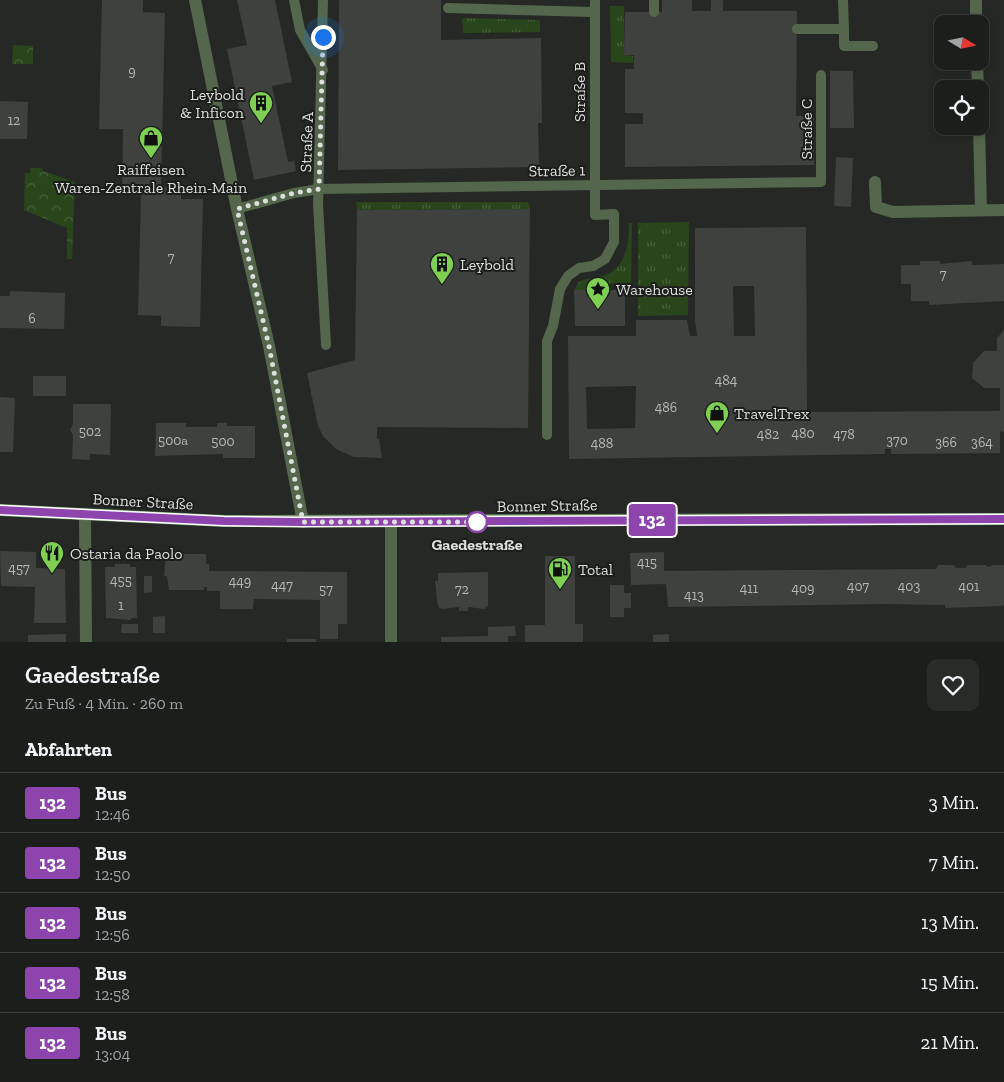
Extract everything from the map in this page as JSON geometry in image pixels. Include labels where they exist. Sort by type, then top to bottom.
[{"type":"main road","name":"Bonner Straße","points":[[0,510],[224,521],[303,522],[1004,519]]},
{"type":"street","points":[[195,0],[237,209],[269,346],[303,522]]},
{"type":"street","points":[[976,0],[976,15]]},
{"type":"street","points":[[979,135],[980,210]]},
{"type":"street","points":[[875,182],[876,207],[893,212],[1004,210]]},
{"type":"street","points":[[85,514],[86,642]]},
{"type":"street","points":[[391,522],[392,642]]},
{"type":"lane","points":[[294,0],[300,30],[323,70]]},
{"type":"lane","name":"Straße A","points":[[323,0],[319,189],[326,345]]},
{"type":"lane","name":"Straße B","points":[[548,434],[547,341],[553,326],[560,289],[568,276],[579,268],[593,266],[605,259],[614,242],[614,214],[595,214],[595,0]]},
{"type":"lane","points":[[654,0],[654,12]]},
{"type":"lane","points":[[843,0],[844,46],[873,46]]},
{"type":"lane","points":[[448,8],[594,12]]},
{"type":"lane","points":[[797,29],[844,29]]},
{"type":"lane","name":"Straße C","points":[[821,75],[821,182]]},
{"type":"lane","name":"Straße 1","points":[[237,209],[294,193],[319,189],[821,182]]},
{"type":"green space","points":[[610,6],[624,6],[624,55],[633,56],[633,63],[611,62]]},
{"type":"green space","points":[[462,18],[540,20],[540,32],[463,33]]},
{"type":"green space","points":[[13,45],[33,46],[33,64],[12,64]]},
{"type":"green space","points":[[30,168],[42,168],[43,171],[75,182],[72,259],[67,259],[67,228],[24,210],[25,173],[30,173]]},
{"type":"green space","points":[[356,202],[528,202],[530,209],[357,210]]},
{"type":"green space","points":[[689,222],[688,315],[638,316],[638,223]]},
{"type":"green space","points":[[629,223],[632,223],[631,283],[589,285],[588,290],[574,290],[579,282],[610,273],[621,262],[627,247]]},
{"type":"building","points":[[102,0],[143,0],[143,12],[165,13],[161,187],[181,188],[181,199],[203,199],[200,327],[161,326],[161,316],[138,315],[141,195],[122,195],[123,129],[99,129]]},
{"type":"building","name":"Leybold & Inficon","points":[[237,0],[275,0],[292,82],[272,86],[288,162],[294,161],[296,171],[254,180],[227,49],[247,45]]},
{"type":"building","points":[[339,0],[441,0],[441,40],[541,38],[542,123],[538,123],[539,167],[338,170]]},
{"type":"building","points":[[662,0],[692,0],[692,11],[711,11],[711,0],[723,0],[723,11],[797,11],[796,116],[814,116],[814,165],[625,167],[625,124],[643,124],[643,113],[625,113],[625,69],[634,69],[634,55],[624,55],[625,12],[662,12]]},
{"type":"building","points":[[830,71],[853,71],[854,128],[830,128]]},
{"type":"building","points":[[0,101],[28,102],[27,139],[0,139]]},
{"type":"building","points":[[836,157],[853,158],[851,207],[834,206]]},
{"type":"building","name":"Leybold","points":[[530,209],[528,428],[377,427],[377,439],[379,439],[382,458],[354,457],[336,449],[323,436],[318,426],[307,373],[355,360],[357,210]]},
{"type":"building","points":[[806,227],[807,412],[1000,411],[1000,388],[984,388],[972,378],[973,363],[984,351],[997,351],[997,338],[1004,330],[1004,432],[1000,431],[1000,453],[891,454],[891,449],[885,449],[885,454],[569,459],[568,336],[636,336],[636,320],[687,320],[690,336],[697,336],[695,320],[695,228]],"holes":[[[733,286],[754,286],[755,336],[734,336]],[[636,386],[635,428],[587,429],[586,387]]]},
{"type":"building","points":[[920,261],[940,261],[940,264],[972,261],[972,265],[1004,264],[1004,301],[929,305],[929,301],[911,301],[911,284],[901,284],[901,265],[920,265]]},
{"type":"building","points":[[574,290],[625,290],[625,326],[575,326]]},
{"type":"building","points":[[10,291],[65,293],[64,329],[0,328],[0,296],[10,296]]},
{"type":"building","points":[[33,376],[66,376],[66,396],[33,396]]},
{"type":"building","points":[[0,397],[15,398],[13,452],[0,452]]},
{"type":"building","points":[[73,404],[111,404],[110,455],[90,454],[90,460],[72,459],[73,435],[70,430],[73,424]]},
{"type":"building","points":[[156,423],[186,423],[186,427],[217,427],[217,423],[227,423],[227,426],[255,426],[255,458],[223,458],[223,454],[155,456]]},
{"type":"building","points":[[0,551],[36,552],[36,568],[65,569],[66,623],[34,623],[35,587],[1,586]]},
{"type":"building","points":[[664,552],[664,571],[936,569],[938,565],[954,565],[956,568],[966,568],[968,565],[986,565],[988,567],[1004,565],[1004,604],[1003,606],[945,608],[945,605],[886,604],[668,607],[666,584],[631,585],[630,553]]},
{"type":"building","points":[[166,554],[206,554],[206,564],[209,564],[209,571],[347,572],[347,624],[338,624],[338,639],[320,639],[320,600],[254,599],[253,609],[220,609],[220,591],[207,591],[207,587],[204,587],[204,590],[169,590],[167,576],[164,576]]},
{"type":"building","points":[[545,556],[575,556],[575,624],[583,624],[583,642],[525,642],[525,625],[545,625]]},
{"type":"building","points":[[115,564],[130,564],[130,567],[136,567],[137,618],[131,618],[131,620],[106,618],[105,567],[115,567]]},
{"type":"building","points":[[488,572],[488,606],[484,609],[468,607],[468,611],[459,611],[459,607],[442,609],[438,607],[435,581],[438,581],[438,573]]},
{"type":"building","points":[[144,576],[152,576],[152,592],[144,593]]},
{"type":"building","points":[[610,585],[624,585],[624,593],[631,593],[631,608],[624,608],[624,617],[610,617]]},
{"type":"building","points":[[165,616],[165,633],[153,633],[153,617]]},
{"type":"building","points":[[122,624],[138,624],[138,633],[121,633]]},
{"type":"building","points":[[515,626],[516,636],[508,636],[508,642],[441,642],[441,637],[488,636],[488,627]]},
{"type":"building","points":[[66,634],[66,642],[28,642],[28,635]]},
{"type":"building","points":[[669,634],[669,642],[653,642],[653,635]]},
{"type":"building","points":[[287,639],[316,639],[316,642],[287,642]]},
{"type":"bus line","name":"132","points":[[0,510],[224,521],[303,522],[1004,519]]},
{"type":"place","name":"Leybold & Inficon","points":[[261,124]]},
{"type":"place","name":"Raiffeisen Waren-Zentrale Rhein-Main","points":[[151,159]]},
{"type":"place","name":"Leybold","points":[[442,285]]},
{"type":"place","name":"Warehouse","points":[[598,310]]},
{"type":"place","name":"TravelTrex","points":[[717,434]]},
{"type":"place","name":"Gaedestraße","points":[[477,522]]},
{"type":"place","name":"Ostaria da Paolo","points":[[52,574]]},
{"type":"place","name":"Total","points":[[560,590]]},
{"type":"route","points":[[323,37],[319,189],[294,193],[237,209],[269,346],[296,476],[303,522],[477,522]]}]
